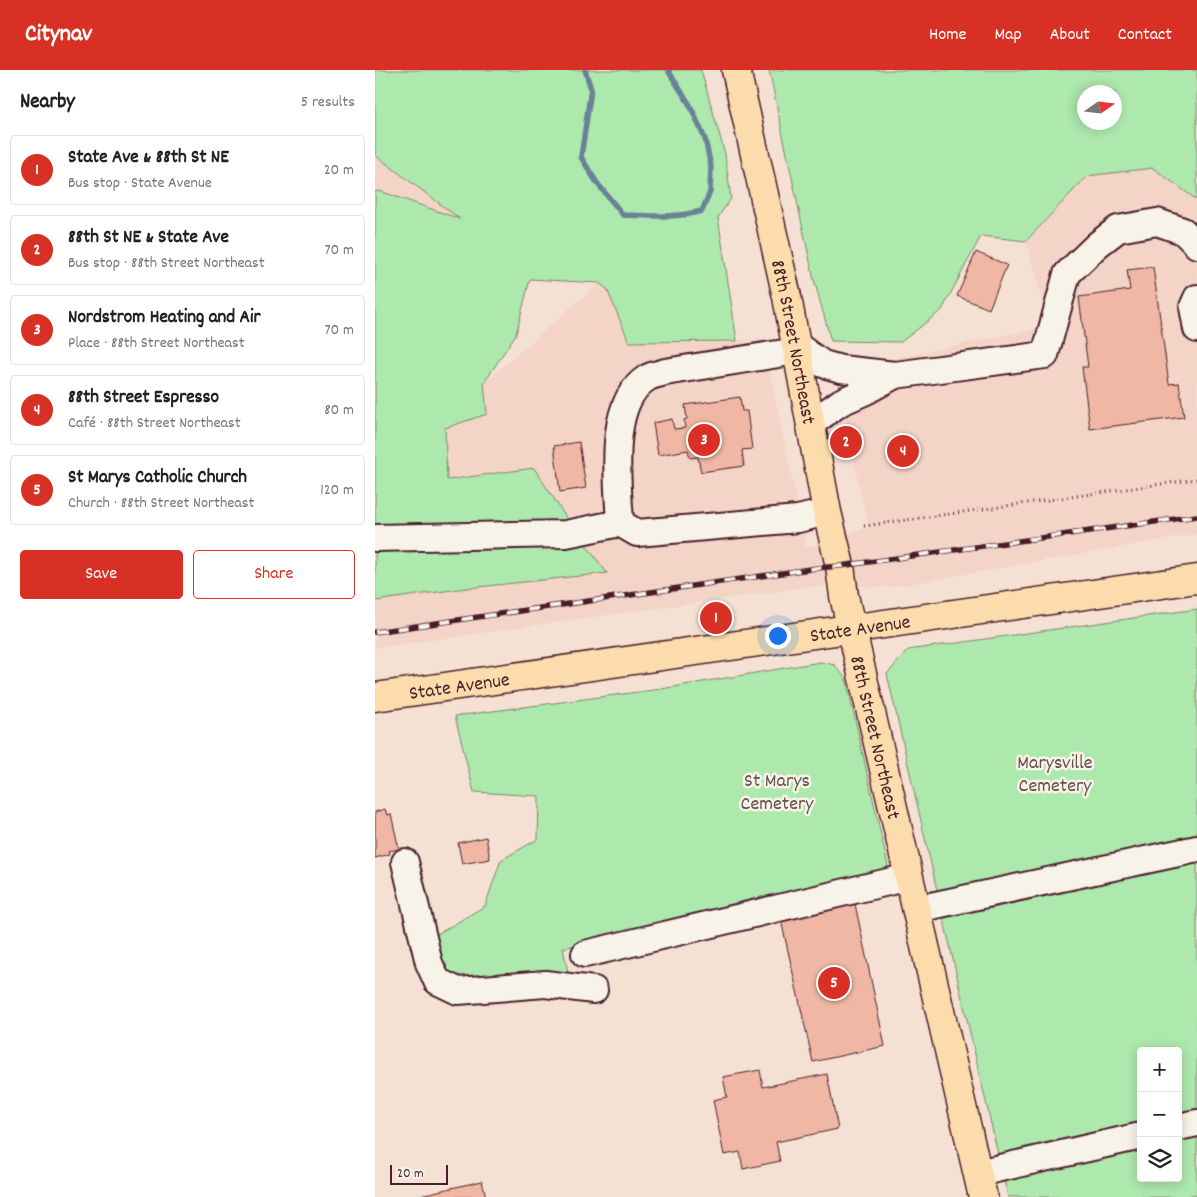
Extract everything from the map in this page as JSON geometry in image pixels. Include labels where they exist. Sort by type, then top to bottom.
[{"type":"main road","name":"88th Street Northeast","points":[[736,70],[787,297],[827,512],[840,566],[844,596],[980,1185]]},
{"type":"main road","name":"State Avenue","points":[[375,696],[1197,579]]},
{"type":"lane","points":[[620,523],[617,456],[620,423],[627,400],[637,386],[648,378],[665,372],[796,347],[823,364],[841,369],[895,375],[1045,355],[1067,274],[1097,245],[1118,229],[1157,222],[1183,231],[1197,245]]},
{"type":"lane","points":[[1197,298],[1193,307],[1197,329]]},
{"type":"lane","points":[[810,424],[841,402],[895,375]]},
{"type":"lane","points":[[375,538],[566,534],[620,523],[637,533],[799,519],[827,512]]},
{"type":"lane","points":[[917,909],[1197,849]]},
{"type":"lane","points":[[405,862],[429,963],[437,981],[458,991],[545,984],[594,990]]},
{"type":"lane","points":[[585,954],[909,877]]},
{"type":"lane","points":[[1182,1126],[1197,1123]]},
{"type":"lane","points":[[980,1185],[1138,1137]]},
{"type":"path","points":[[864,526],[1197,479]]},
{"type":"shaded area","points":[[375,155],[462,220],[375,240]]},
{"type":"shaded area","points":[[1153,168],[1197,200],[1197,534],[891,587],[815,586],[375,648],[375,601],[459,589],[571,525],[534,468],[447,480],[445,428],[487,414],[484,383],[599,283],[607,289],[629,342],[763,340],[797,502],[807,532],[805,548],[868,527],[832,357],[872,363],[1043,327],[1047,320],[1026,241],[1087,176]]},
{"type":"green space","points":[[375,70],[701,70],[725,154],[731,199],[718,217],[737,341],[629,342],[607,289],[599,283],[530,279],[516,334],[484,383],[487,414],[445,428],[447,480],[534,468],[571,525],[607,573],[459,589],[375,601],[375,192],[380,191],[460,219],[375,155]]},
{"type":"green space","points":[[769,70],[1197,70],[1197,200],[1153,168],[1087,176],[1026,241],[981,236],[942,310],[901,342],[831,341],[813,276]]},
{"type":"green space","name":"Marysville Cemetery","points":[[1197,609],[1197,1194],[1183,1197],[1008,1197],[887,674],[908,650]]},
{"type":"green space","name":"St Marys Cemetery","points":[[820,662],[835,665],[846,679],[888,866],[877,874],[563,948],[570,982],[451,984],[429,939],[485,906],[501,860],[538,839],[539,796],[474,792],[455,716],[661,689]]},
{"type":"building","points":[[976,252],[1007,265],[989,309],[957,296]]},
{"type":"building","points":[[1153,267],[1169,384],[1179,383],[1184,417],[1090,429],[1082,367],[1088,367],[1079,297],[1130,290],[1127,270]]},
{"type":"building","points":[[740,397],[742,411],[747,411],[752,449],[742,450],[744,466],[701,472],[698,457],[690,458],[688,450],[658,455],[653,423],[672,419],[674,429],[685,428],[684,420],[687,419],[685,405]]},
{"type":"building","points":[[908,440],[912,459],[899,462],[894,443]]},
{"type":"building","points":[[579,442],[586,488],[560,492],[554,446]]},
{"type":"building","points":[[385,809],[387,815],[391,814],[399,849],[389,851],[390,854],[375,858],[375,812]]},
{"type":"building","points":[[486,837],[490,859],[462,864],[458,843]]},
{"type":"building","points":[[855,904],[885,1046],[813,1062],[781,920]]},
{"type":"building","points":[[760,1070],[763,1087],[827,1074],[838,1129],[776,1142],[780,1161],[743,1169],[740,1152],[724,1155],[713,1100],[727,1097],[723,1077]]},
{"type":"building","points":[[482,1181],[486,1197],[412,1197]]},
{"type":"waterway","points":[[585,70],[591,89],[581,157],[597,183],[623,215],[673,216],[702,211],[710,192],[711,167],[705,139],[690,105],[669,70]]},
{"type":"railway","points":[[375,632],[817,568],[1197,516]]},
{"type":"place","name":"Nordstrom Heating and Air","points":[[704,440]]},
{"type":"place","name":"88th St NE & State Ave","points":[[846,442]]},
{"type":"place","name":"88th Street Espresso","points":[[903,451]]},
{"type":"place","name":"State Ave & 88th St NE","points":[[716,618]]},
{"type":"place","name":"St Marys Catholic Church","points":[[834,983]]}]
